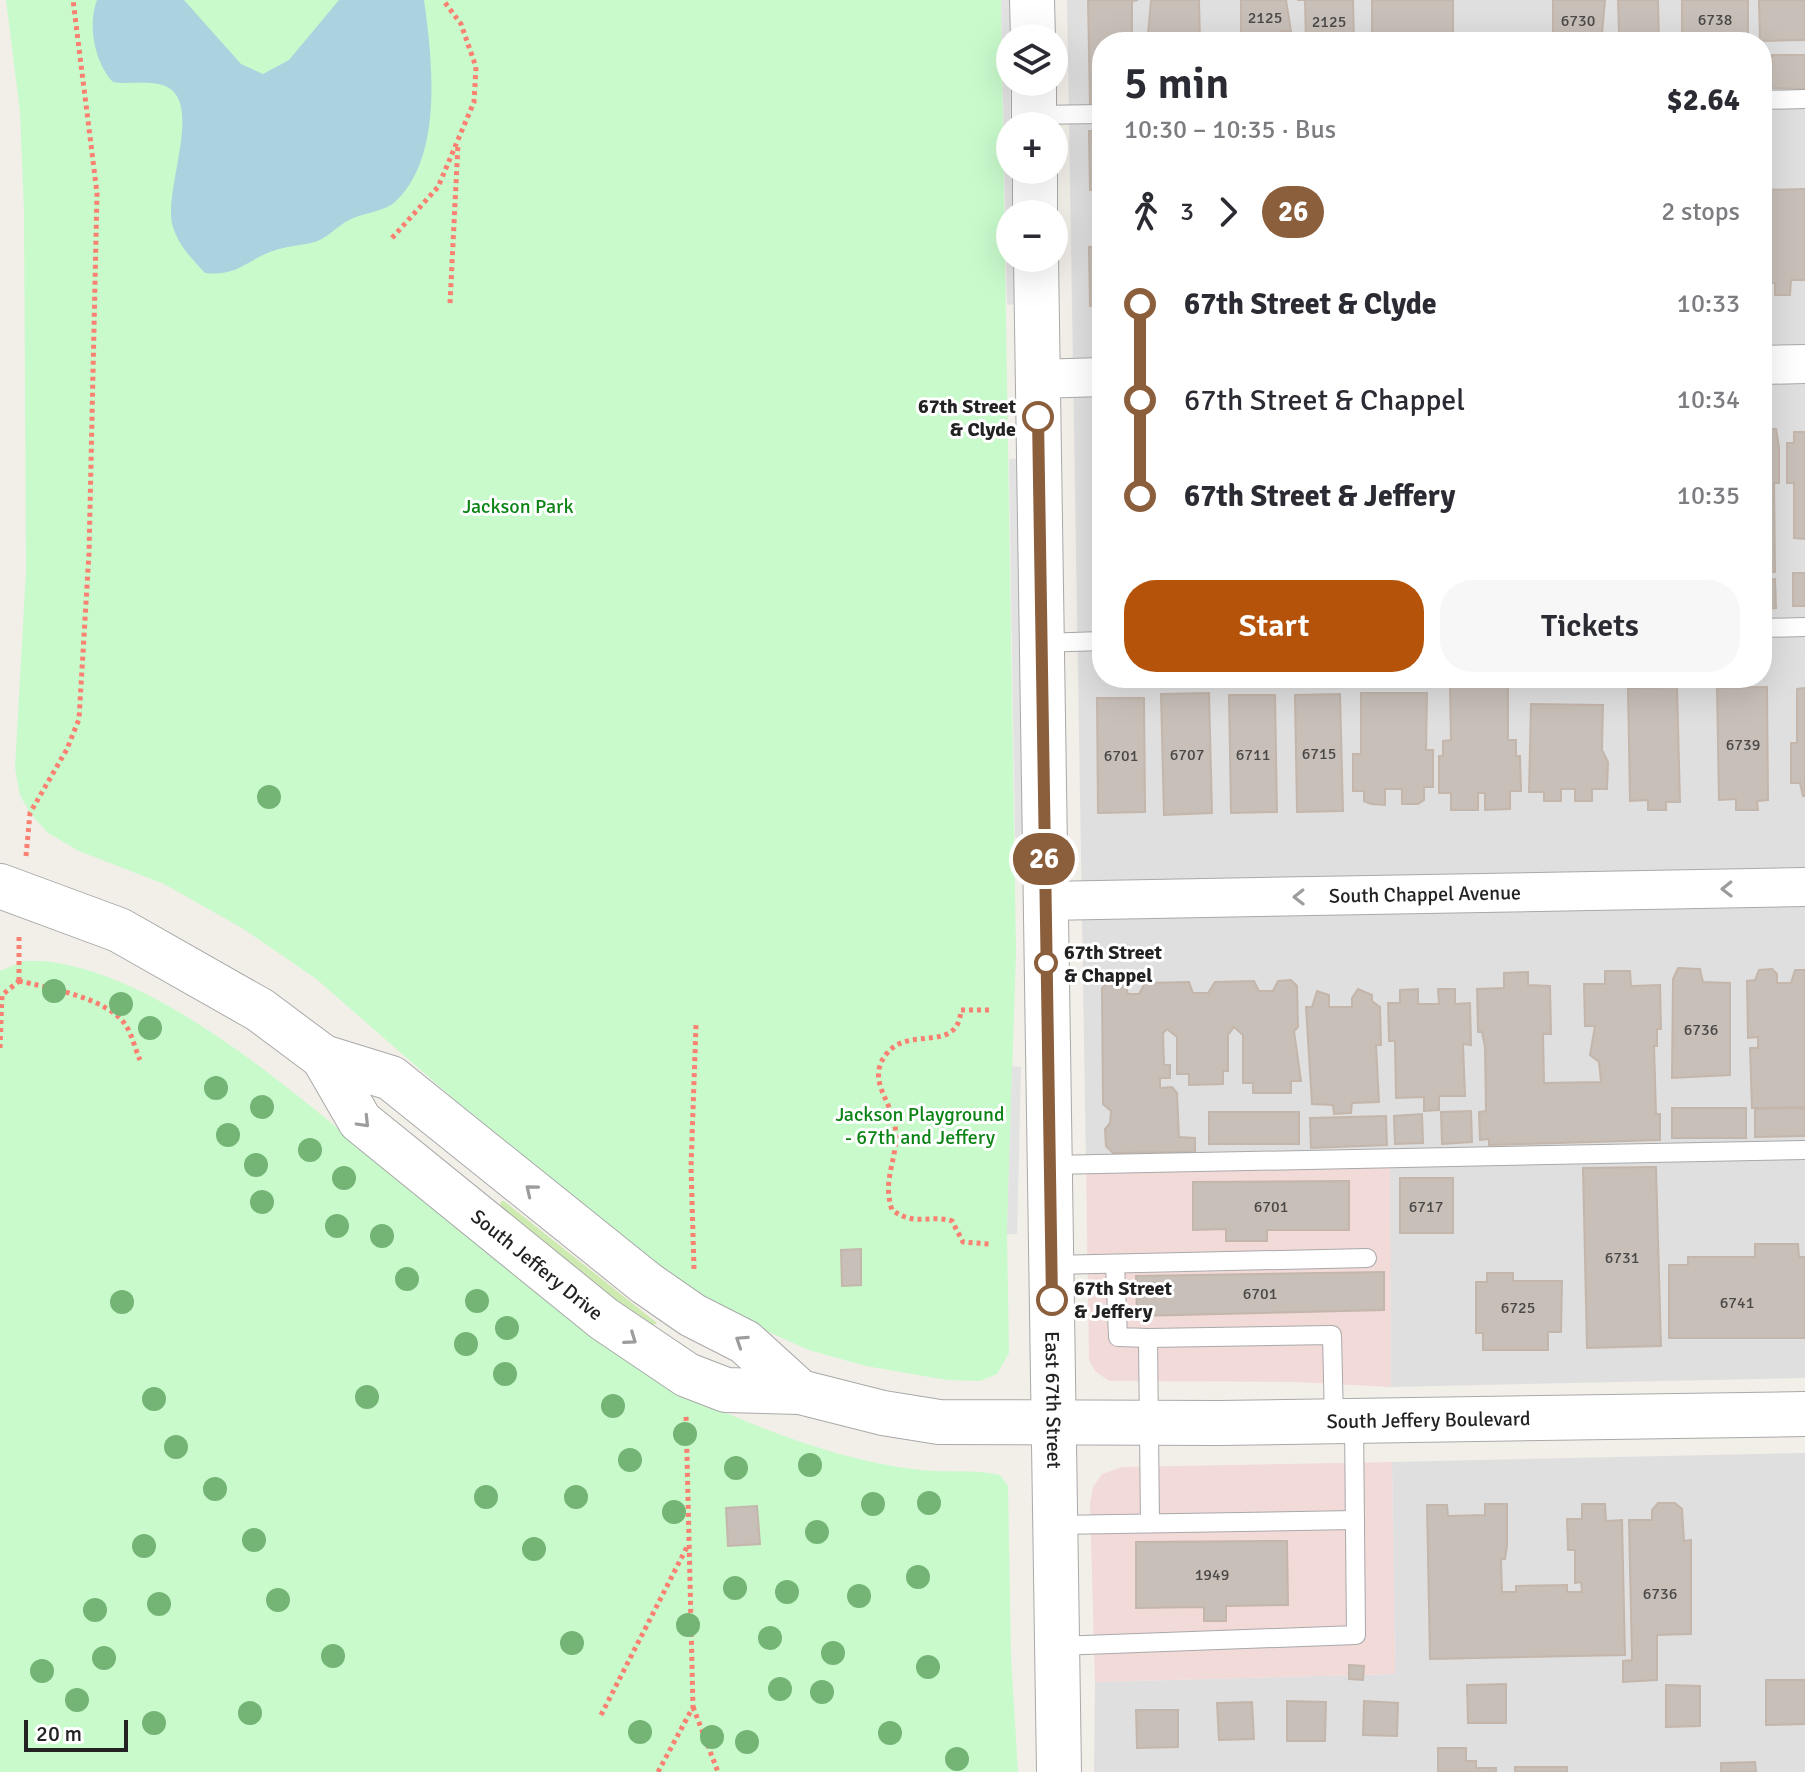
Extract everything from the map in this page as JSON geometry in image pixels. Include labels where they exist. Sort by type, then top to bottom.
[{"type":"street","points":[[1032,0],[1033,24]]},
{"type":"street","name":"East 67th Street","points":[[1036,272],[1059,1772]]},
{"type":"street","points":[[1772,365],[1805,364]]},
{"type":"street","points":[[1037,379],[1092,377]]},
{"type":"street","points":[[0,886],[119,930],[260,1010],[323,1057],[391,1078],[646,1283],[692,1315],[745,1342],[800,1392],[883,1413],[939,1422],[1054,1423]]},
{"type":"street","name":"South Chappel Avenue","points":[[1045,901],[1805,887]]},
{"type":"street","name":"South Jeffery Boulevard","points":[[1054,1423],[1805,1414]]},
{"type":"lane","points":[[1772,100],[1805,99]]},
{"type":"lane","points":[[1034,108],[1092,113]]},
{"type":"lane","points":[[1772,628],[1805,627]]},
{"type":"lane","points":[[1041,643],[1092,641]]},
{"type":"lane","points":[[1050,1165],[1805,1150]]},
{"type":"lane","points":[[1051,1265],[1367,1258]]},
{"type":"lane","points":[[1058,1646],[1356,1635],[1355,1520],[1332,1335],[1118,1337],[1115,1264]]},
{"type":"lane","points":[[1148,1338],[1150,1523]]},
{"type":"lane","points":[[1055,1525],[1355,1520]]},
{"type":"path","points":[[30,813],[67,749],[79,719],[89,553],[97,193],[73,0]]},
{"type":"path","points":[[392,238],[438,187],[474,102],[476,67],[461,24],[443,0]]},
{"type":"path","points":[[450,303],[458,140]]},
{"type":"path","points":[[17,963],[19,981]]},
{"type":"path","points":[[0,1048],[2,995],[19,981]]},
{"type":"path","points":[[19,981],[63,990],[114,1013],[127,1026],[140,1060]]},
{"type":"path","points":[[989,1010],[961,1010],[957,1026],[949,1035],[906,1041],[889,1051],[879,1069],[878,1084],[896,1129],[887,1178],[892,1210],[919,1222],[942,1218],[952,1221],[963,1242],[989,1244]]},
{"type":"path","points":[[694,1279],[691,1167],[696,1025]]},
{"type":"path","points":[[685,1403],[693,1707],[718,1772]]},
{"type":"path","points":[[601,1715],[689,1542]]},
{"type":"path","points":[[658,1772],[693,1707]]},
{"type":"shaded area","points":[[1001,0],[1011,0],[1011,24],[1001,24]]},
{"type":"shaded area","points":[[1067,0],[1805,0],[1805,1378],[1391,1387],[1389,1159],[1086,1164]]},
{"type":"shaded area","points":[[1003,96],[1010,96],[1010,112],[1003,112]]},
{"type":"shaded area","points":[[1005,184],[1013,184],[1013,200],[1005,200]]},
{"type":"shaded area","points":[[1006,272],[1014,272],[1015,304],[1007,305]]},
{"type":"shaded area","points":[[1019,458],[1023,838],[1015,838],[1009,459]]},
{"type":"shaded area","points":[[1012,1066],[1021,1067],[1017,1234],[1007,1234]]},
{"type":"shaded area","points":[[1390,1159],[1391,1387],[1296,1382],[1109,1381],[1095,1371],[1089,1360],[1086,1164]]},
{"type":"shaded area","points":[[1805,1453],[1805,1772],[1094,1772],[1095,1682],[1395,1674],[1392,1462]]},
{"type":"shaded area","points":[[1392,1462],[1395,1674],[1095,1682],[1090,1504],[1093,1487],[1102,1474],[1122,1467]]},
{"type":"green space","name":"Jackson Park","points":[[6,0],[1001,0],[1001,24],[996,24],[996,96],[1003,96],[1003,112],[996,112],[996,184],[1004,184],[1004,200],[996,200],[996,272],[1005,272],[1016,952],[1007,1234],[1009,1353],[997,1374],[980,1381],[947,1380],[866,1366],[809,1350],[693,1298],[509,1147],[315,978],[242,928],[164,884],[79,851],[48,833],[30,813],[20,795],[15,768],[26,571],[24,212],[20,112]]},
{"type":"green space","points":[[24,961],[44,961],[92,971],[140,991],[236,1049],[441,1210],[686,1395],[800,1442],[860,1459],[920,1470],[1000,1475],[1008,1486],[1011,1656],[1018,1772],[0,1772],[0,971]]},
{"type":"green space","points":[[501,1201],[657,1323],[653,1325],[613,1299],[500,1207]]},
{"type":"water","points":[[97,0],[184,0],[241,64],[263,74],[289,60],[339,0],[424,0],[430,49],[431,105],[422,158],[411,182],[392,204],[351,219],[320,240],[269,252],[227,272],[205,273],[182,246],[173,227],[172,195],[182,132],[178,98],[163,85],[113,82],[102,65],[94,43],[93,21]]},
{"type":"building","points":[[1088,0],[1138,0],[1132,1],[1132,32],[1092,32],[1090,104]]},
{"type":"building","points":[[1151,0],[1199,0],[1200,32],[1148,32]]},
{"type":"building","points":[[1241,0],[1286,0],[1291,31],[1241,32]]},
{"type":"building","points":[[1305,0],[1353,0],[1354,32],[1306,32]]},
{"type":"building","points":[[1372,0],[1453,0],[1453,32],[1372,32]]},
{"type":"building","points":[[1553,0],[1605,0],[1602,32],[1553,32]]},
{"type":"building","points":[[1618,0],[1658,0],[1659,32],[1619,32]]},
{"type":"building","points":[[1682,0],[1748,0],[1748,32],[1682,32]]},
{"type":"building","points":[[1759,0],[1805,0],[1805,40],[1772,41],[1772,32],[1760,32]]},
{"type":"building","points":[[1772,55],[1805,55],[1805,89],[1772,88]]},
{"type":"building","points":[[1089,131],[1092,131],[1092,190]]},
{"type":"building","points":[[1805,189],[1805,280],[1791,280],[1790,295],[1775,295],[1775,283],[1772,283],[1772,190]]},
{"type":"building","points":[[1089,247],[1092,247],[1090,306]]},
{"type":"building","points":[[1772,429],[1776,429],[1779,447],[1779,483],[1774,483],[1775,572],[1772,572]]},
{"type":"building","points":[[1794,432],[1805,432],[1805,539],[1794,538],[1794,483],[1787,483],[1787,443],[1794,443]]},
{"type":"building","points":[[1793,573],[1805,573],[1805,606],[1793,606]]},
{"type":"building","points":[[1772,579],[1775,579],[1776,608],[1772,608]]},
{"type":"building","points":[[1450,688],[1508,688],[1508,740],[1516,740],[1516,756],[1520,756],[1521,791],[1510,791],[1510,809],[1485,810],[1485,793],[1478,793],[1478,810],[1451,810],[1451,793],[1439,793],[1439,756],[1443,756],[1443,741],[1451,740]]},
{"type":"building","points":[[1628,688],[1677,688],[1680,802],[1666,802],[1666,810],[1648,810],[1648,800],[1630,801]]},
{"type":"building","points":[[1717,688],[1767,688],[1768,800],[1757,801],[1758,810],[1736,810],[1736,799],[1719,800]]},
{"type":"building","points":[[1805,688],[1803,796],[1800,783],[1791,783],[1791,743],[1797,743],[1797,689]]},
{"type":"building","points":[[1209,693],[1212,813],[1164,815],[1161,694]]},
{"type":"building","points":[[1361,693],[1427,693],[1426,750],[1433,750],[1433,787],[1424,787],[1424,800],[1418,804],[1402,804],[1402,789],[1385,789],[1385,805],[1364,801],[1364,791],[1353,791],[1353,754],[1361,754]]},
{"type":"building","points":[[1340,694],[1343,811],[1297,812],[1295,695]]},
{"type":"building","points":[[1229,695],[1275,695],[1277,812],[1231,813]]},
{"type":"building","points":[[1097,698],[1144,698],[1145,812],[1098,813]]},
{"type":"building","points":[[1531,704],[1603,705],[1602,750],[1608,762],[1607,789],[1592,789],[1592,801],[1575,801],[1575,789],[1561,789],[1561,801],[1544,801],[1544,792],[1529,792]]},
{"type":"building","points":[[1678,968],[1700,969],[1703,982],[1730,983],[1730,1075],[1672,1078],[1673,979]]},
{"type":"building","points":[[1772,969],[1777,974],[1777,983],[1791,983],[1795,970],[1805,970],[1805,1107],[1752,1108],[1750,1048],[1758,1048],[1758,1037],[1748,1038],[1747,981],[1755,980],[1759,970]]},
{"type":"building","points":[[1605,971],[1630,971],[1631,986],[1660,985],[1661,1029],[1657,1029],[1657,1046],[1654,1046],[1660,1140],[1489,1145],[1489,1139],[1480,1140],[1479,1112],[1486,1111],[1485,1047],[1482,1032],[1478,1032],[1477,989],[1504,988],[1504,973],[1528,972],[1528,985],[1550,986],[1551,1034],[1543,1034],[1544,1083],[1601,1082],[1599,1062],[1590,1055],[1595,1026],[1585,1026],[1584,984],[1605,984]]},
{"type":"building","points":[[1291,980],[1297,986],[1298,1027],[1294,1031],[1301,1081],[1291,1081],[1291,1093],[1253,1093],[1253,1083],[1243,1083],[1243,1035],[1234,1027],[1228,1035],[1228,1071],[1223,1071],[1223,1084],[1189,1085],[1189,1074],[1177,1074],[1177,1037],[1167,1029],[1163,1033],[1164,1065],[1170,1065],[1170,1078],[1160,1078],[1160,1088],[1172,1087],[1177,1093],[1179,1137],[1195,1138],[1195,1152],[1113,1153],[1106,1146],[1105,1129],[1110,1123],[1111,1111],[1103,1104],[1102,988],[1107,983],[1125,983],[1128,994],[1139,994],[1145,983],[1189,982],[1193,993],[1208,993],[1215,982],[1254,981],[1259,991],[1273,991],[1278,981]]},
{"type":"building","points":[[1358,989],[1372,995],[1372,1001],[1380,1007],[1381,1045],[1376,1045],[1379,1102],[1352,1103],[1351,1113],[1334,1114],[1333,1105],[1312,1104],[1306,1007],[1312,1007],[1317,991],[1329,995],[1329,1007],[1352,1007],[1352,998]]},
{"type":"building","points":[[1418,989],[1418,1004],[1439,1004],[1438,989],[1455,989],[1455,1004],[1470,1003],[1471,1045],[1463,1044],[1465,1096],[1439,1096],[1439,1110],[1424,1111],[1424,1097],[1396,1098],[1395,1041],[1389,1041],[1388,1003],[1400,1003],[1400,990]]},
{"type":"building","points":[[1672,1108],[1746,1108],[1746,1138],[1672,1138]]},
{"type":"building","points":[[1805,1108],[1805,1136],[1755,1137],[1755,1109]]},
{"type":"building","points":[[1471,1111],[1472,1142],[1442,1144],[1441,1112]]},
{"type":"building","points":[[1209,1112],[1299,1112],[1299,1144],[1209,1144]]},
{"type":"building","points":[[1422,1114],[1423,1143],[1395,1144],[1394,1116]]},
{"type":"building","points":[[1386,1116],[1387,1145],[1311,1148],[1310,1118]]},
{"type":"building","points":[[1656,1167],[1661,1346],[1587,1348],[1583,1168]]},
{"type":"building","points":[[1400,1178],[1453,1178],[1453,1233],[1400,1233]]},
{"type":"building","points":[[1349,1181],[1349,1230],[1267,1230],[1267,1241],[1226,1241],[1226,1229],[1193,1230],[1193,1182]]},
{"type":"building","points":[[1755,1244],[1798,1244],[1799,1257],[1805,1257],[1805,1338],[1669,1338],[1669,1265],[1688,1265],[1688,1257],[1755,1257]]},
{"type":"building","points":[[861,1249],[861,1285],[842,1286],[841,1250]]},
{"type":"building","points":[[1384,1272],[1384,1310],[1137,1316],[1136,1276]]},
{"type":"building","points":[[1487,1273],[1513,1273],[1513,1281],[1562,1281],[1561,1332],[1548,1332],[1548,1350],[1483,1350],[1483,1333],[1476,1333],[1476,1282],[1487,1282]]},
{"type":"building","points":[[1658,1503],[1675,1503],[1682,1509],[1684,1541],[1691,1540],[1691,1634],[1657,1635],[1657,1680],[1623,1682],[1623,1661],[1632,1660],[1629,1520],[1652,1520],[1652,1510]]},
{"type":"building","points":[[1485,1504],[1507,1504],[1507,1546],[1505,1559],[1501,1559],[1502,1592],[1516,1592],[1516,1586],[1567,1585],[1567,1592],[1582,1592],[1581,1582],[1575,1583],[1575,1550],[1568,1550],[1567,1519],[1582,1519],[1582,1504],[1605,1504],[1606,1521],[1622,1520],[1625,1655],[1430,1659],[1427,1505],[1447,1505],[1448,1516],[1485,1515]]},
{"type":"building","points":[[757,1506],[760,1544],[728,1546],[726,1508]]},
{"type":"building","points":[[1287,1541],[1288,1605],[1226,1606],[1226,1621],[1204,1621],[1204,1607],[1136,1608],[1136,1542]]},
{"type":"building","points":[[1349,1665],[1364,1666],[1363,1680],[1349,1679]]},
{"type":"building","points":[[1766,1680],[1805,1680],[1805,1724],[1766,1725]]},
{"type":"building","points":[[1506,1684],[1506,1723],[1468,1723],[1467,1685]]},
{"type":"building","points":[[1666,1685],[1700,1686],[1700,1726],[1666,1727]]},
{"type":"building","points":[[1287,1701],[1326,1702],[1325,1741],[1287,1741]]},
{"type":"building","points":[[1364,1701],[1398,1703],[1397,1736],[1363,1735]]},
{"type":"building","points":[[1252,1702],[1254,1739],[1219,1740],[1217,1703]]},
{"type":"building","points":[[1136,1710],[1178,1710],[1178,1747],[1137,1748]]},
{"type":"building","points":[[1438,1748],[1466,1748],[1466,1761],[1476,1761],[1476,1768],[1496,1768],[1496,1772],[1438,1772]]},
{"type":"building","points":[[1755,1762],[1756,1772],[1721,1772],[1721,1763]]},
{"type":"building","points":[[1515,1767],[1567,1767],[1567,1772],[1515,1772]]},
{"type":"bus line","name":"26","points":[[1038,417],[1052,1300]]},
{"type":"place","name":"67th Street & Clyde","points":[[1038,417]]},
{"type":"place","name":"67th Street & Chappel","points":[[1046,963]]},
{"type":"place","name":"67th Street & Jeffery","points":[[1052,1300]]},
{"type":"park label","name":"Jackson Playground - 67th and Jeffery","points":[[920,1126]]}]
